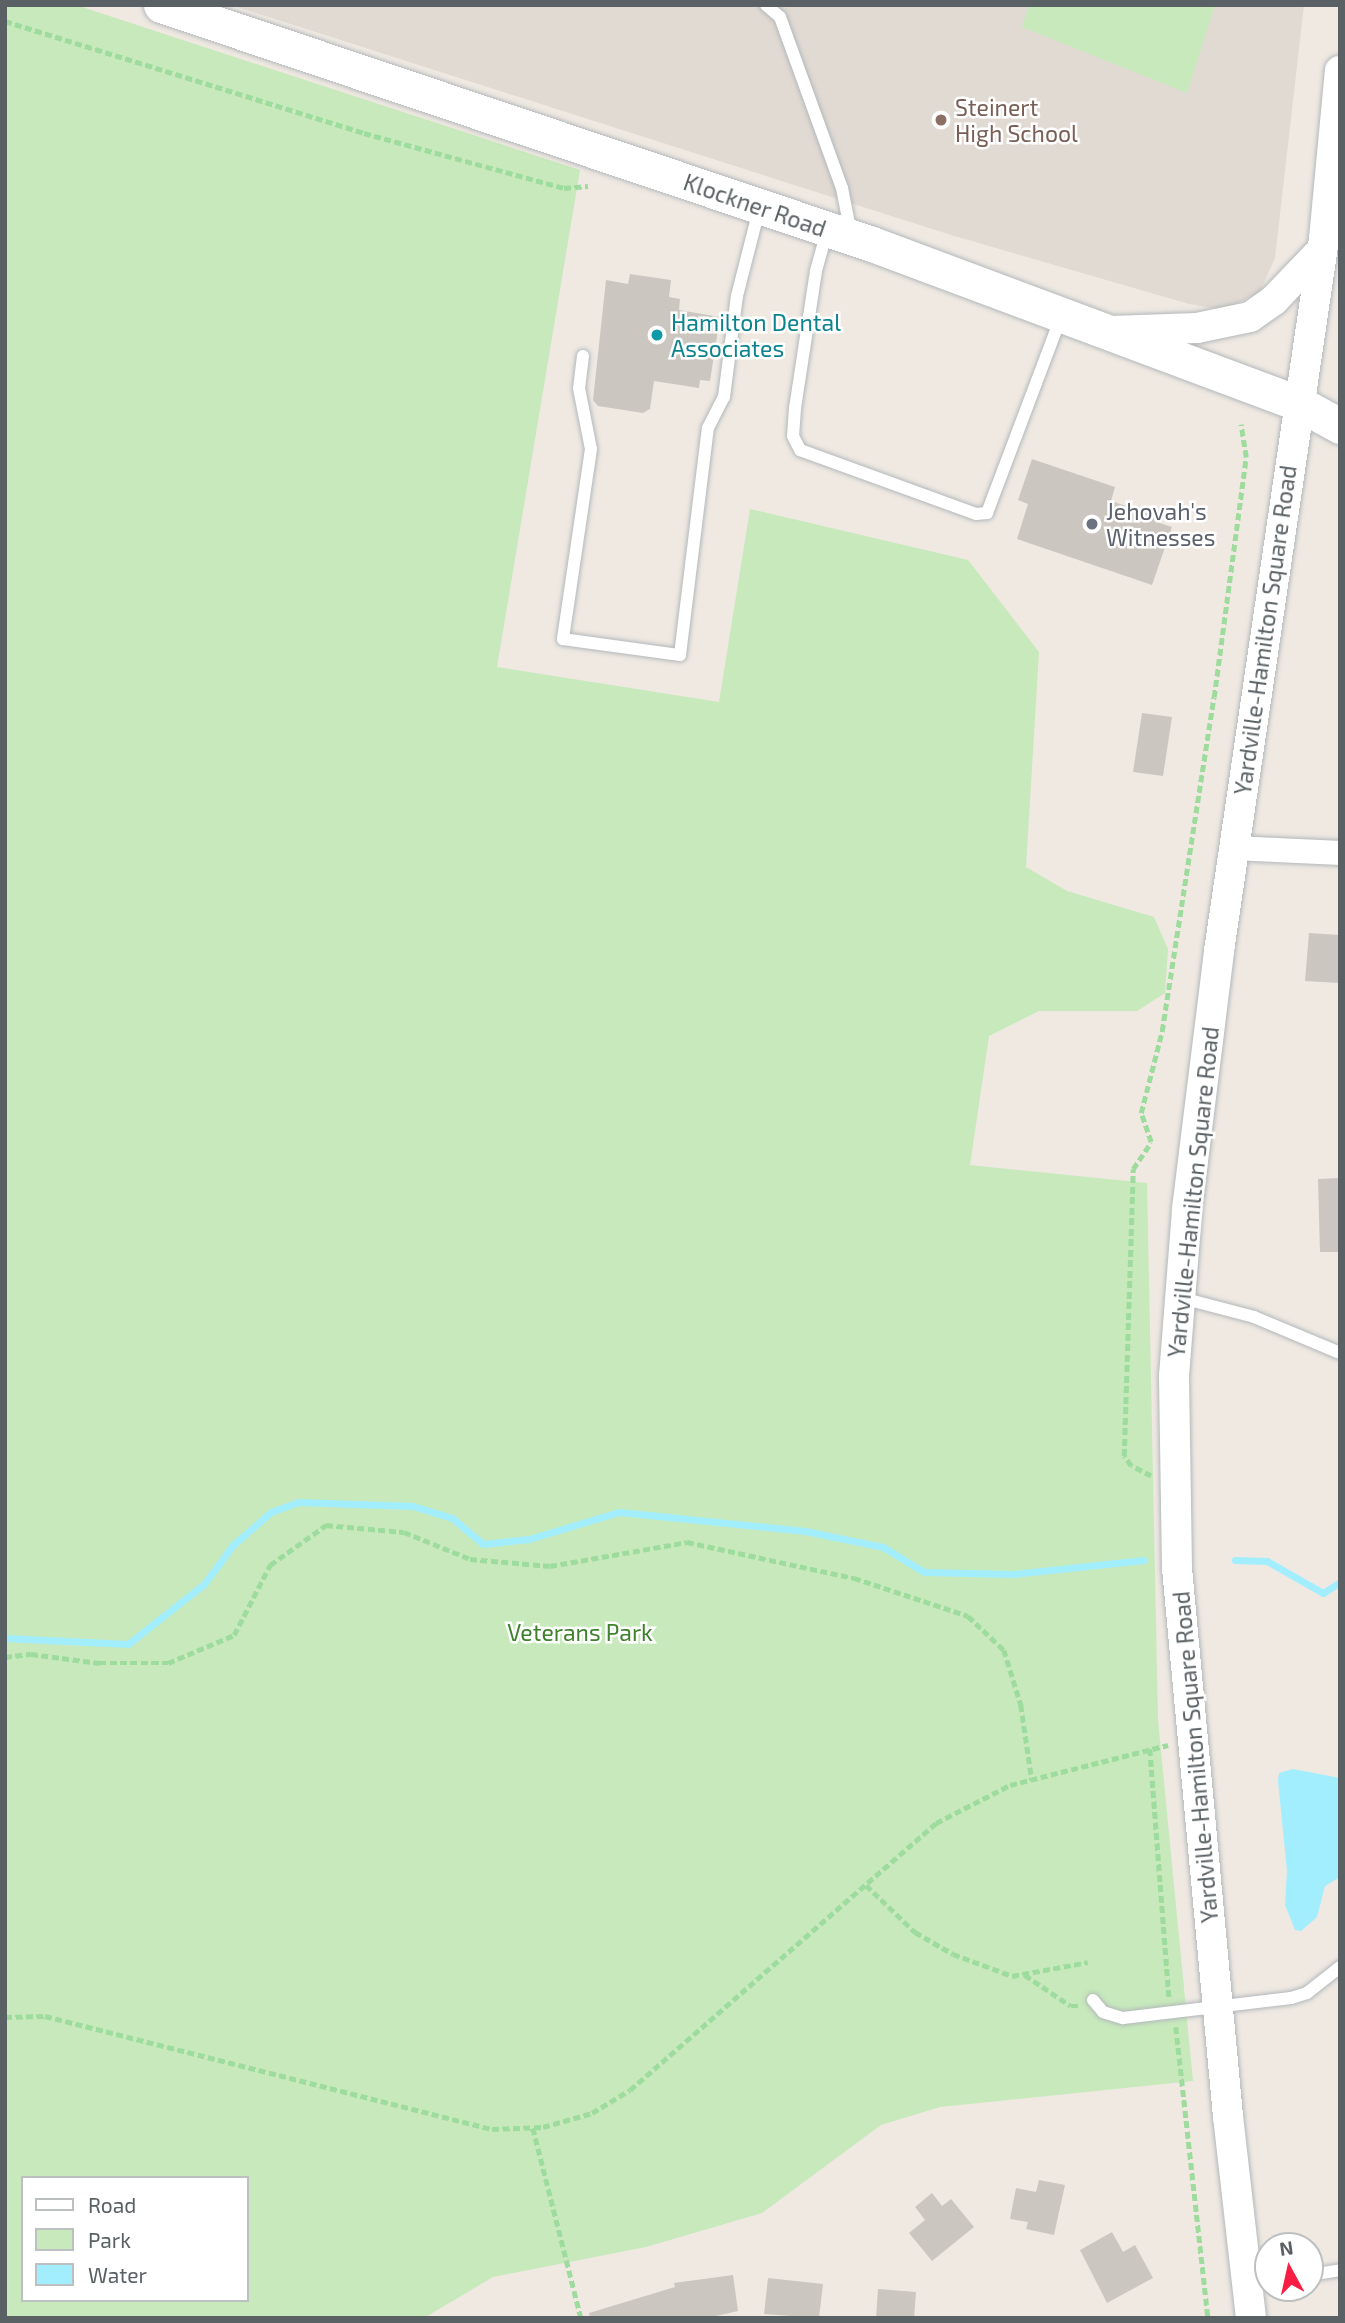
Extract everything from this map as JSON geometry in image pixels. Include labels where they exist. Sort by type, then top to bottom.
[{"type":"main road","name":"Klockner Road","points":[[161,5],[212,12],[839,234],[1298,403],[1340,426]]},
{"type":"street","name":"Yardville-Hamilton Square Road","points":[[1251,2318],[1252,2281],[1218,2007],[1193,1739],[1173,1475],[1178,1297],[1234,848],[1322,250],[1340,71]]},
{"type":"street","points":[[1101,331],[1197,328],[1250,317],[1274,300],[1322,250]]},
{"type":"street","points":[[1234,848],[1340,853]]},
{"type":"lane","points":[[766,5],[780,17],[842,188],[839,234],[816,271],[793,436],[800,450],[976,514],[987,513],[1061,317]]},
{"type":"lane","points":[[583,356],[579,388],[591,449],[563,639],[680,655],[708,428],[724,397],[737,296],[760,206]]},
{"type":"lane","points":[[1178,1297],[1254,1317],[1340,1353]]},
{"type":"lane","points":[[1095,2003],[1123,2018],[1218,2007],[1307,1993],[1340,1967]]},
{"type":"path","points":[[5,21],[364,133],[564,188],[588,186]]},
{"type":"path","points":[[1173,1475],[1141,1473],[1124,1456],[1133,1169],[1151,1142],[1141,1113],[1162,1031],[1214,697],[1246,457],[1241,425]]},
{"type":"path","points":[[5,1657],[31,1654],[99,1663],[168,1663],[234,1635],[270,1565],[326,1525],[404,1532],[470,1559],[550,1566],[687,1542],[854,1578],[968,1616],[1004,1650],[1021,1705],[1032,1780]]},
{"type":"path","points":[[5,2017],[46,2016],[492,2129],[533,2128],[592,2113],[630,2090],[936,1823],[1010,1785],[1193,1739]]},
{"type":"path","points":[[1150,1749],[1172,2012],[1208,2318]]},
{"type":"path","points":[[866,1885],[915,1932],[953,1954],[1012,1976],[1088,1962]]},
{"type":"path","points":[[1024,1974],[1071,2006],[1095,2003]]},
{"type":"path","points":[[533,2128],[581,2318]]},
{"type":"shaded area","name":"Steinert High School","points":[[231,5],[1304,5],[1275,258],[1260,292],[1223,310],[1189,304],[951,235]]},
{"type":"green space","name":"Veterans Park","points":[[5,5],[76,5],[580,170],[497,667],[719,702],[750,509],[968,560],[1039,652],[1026,867],[1067,891],[1154,917],[1168,949],[1165,993],[1137,1011],[1039,1011],[989,1036],[970,1165],[1147,1183],[1158,1720],[1193,2081],[940,2107],[881,2125],[762,2213],[646,2247],[493,2277],[424,2318],[5,2318]]},
{"type":"green space","points":[[1029,5],[1215,5],[1187,93],[1022,27]]},
{"type":"water","points":[[1293,1769],[1340,1778],[1340,1877],[1325,1886],[1317,1917],[1301,1931],[1295,1930],[1285,1905],[1287,1871],[1278,1781],[1279,1773]]},
{"type":"building","name":"Hamilton Dental Associates","points":[[630,274],[671,280],[669,297],[680,299],[679,310],[720,317],[710,381],[700,380],[699,388],[654,381],[650,409],[643,413],[598,406],[593,400],[606,280],[628,284]]},
{"type":"building","name":"Jehovah's Witnesses","points":[[1032,459],[1115,487],[1111,501],[1156,516],[1154,521],[1172,527],[1152,585],[1017,539],[1028,504],[1018,500]]},
{"type":"building","points":[[1142,713],[1172,717],[1163,776],[1133,772]]},
{"type":"building","points":[[1309,933],[1340,935],[1340,983],[1305,981]]},
{"type":"building","points":[[1340,1178],[1340,1252],[1320,1252],[1318,1179]]},
{"type":"building","points":[[1039,2180],[1065,2185],[1054,2235],[1026,2229],[1028,2222],[1010,2219],[1016,2188],[1036,2192]]},
{"type":"building","points":[[932,2193],[942,2206],[951,2199],[974,2227],[932,2261],[909,2233],[925,2220],[915,2207]]},
{"type":"building","points":[[1112,2232],[1123,2252],[1135,2245],[1153,2278],[1107,2303],[1080,2250]]},
{"type":"building","points":[[733,2275],[738,2311],[707,2318],[590,2318],[589,2313],[675,2287],[674,2283]]},
{"type":"building","points":[[768,2278],[823,2284],[819,2318],[764,2314]]},
{"type":"building","points":[[878,2289],[916,2292],[914,2318],[876,2318]]},
{"type":"waterway","points":[[5,1638],[128,1644],[204,1584],[233,1545],[271,1512],[298,1502],[413,1506],[452,1518],[483,1544],[529,1539],[619,1512],[805,1531],[883,1547],[924,1572],[1013,1574],[1143,1560]]},
{"type":"waterway","points":[[1235,1560],[1267,1561],[1323,1593],[1340,1582]]},
{"type":"place","name":"Steinert High School","points":[[941,120]]},
{"type":"place","name":"Hamilton Dental Associates","points":[[657,335]]},
{"type":"place","name":"Jehovah's Witnesses","points":[[1092,524]]}]
